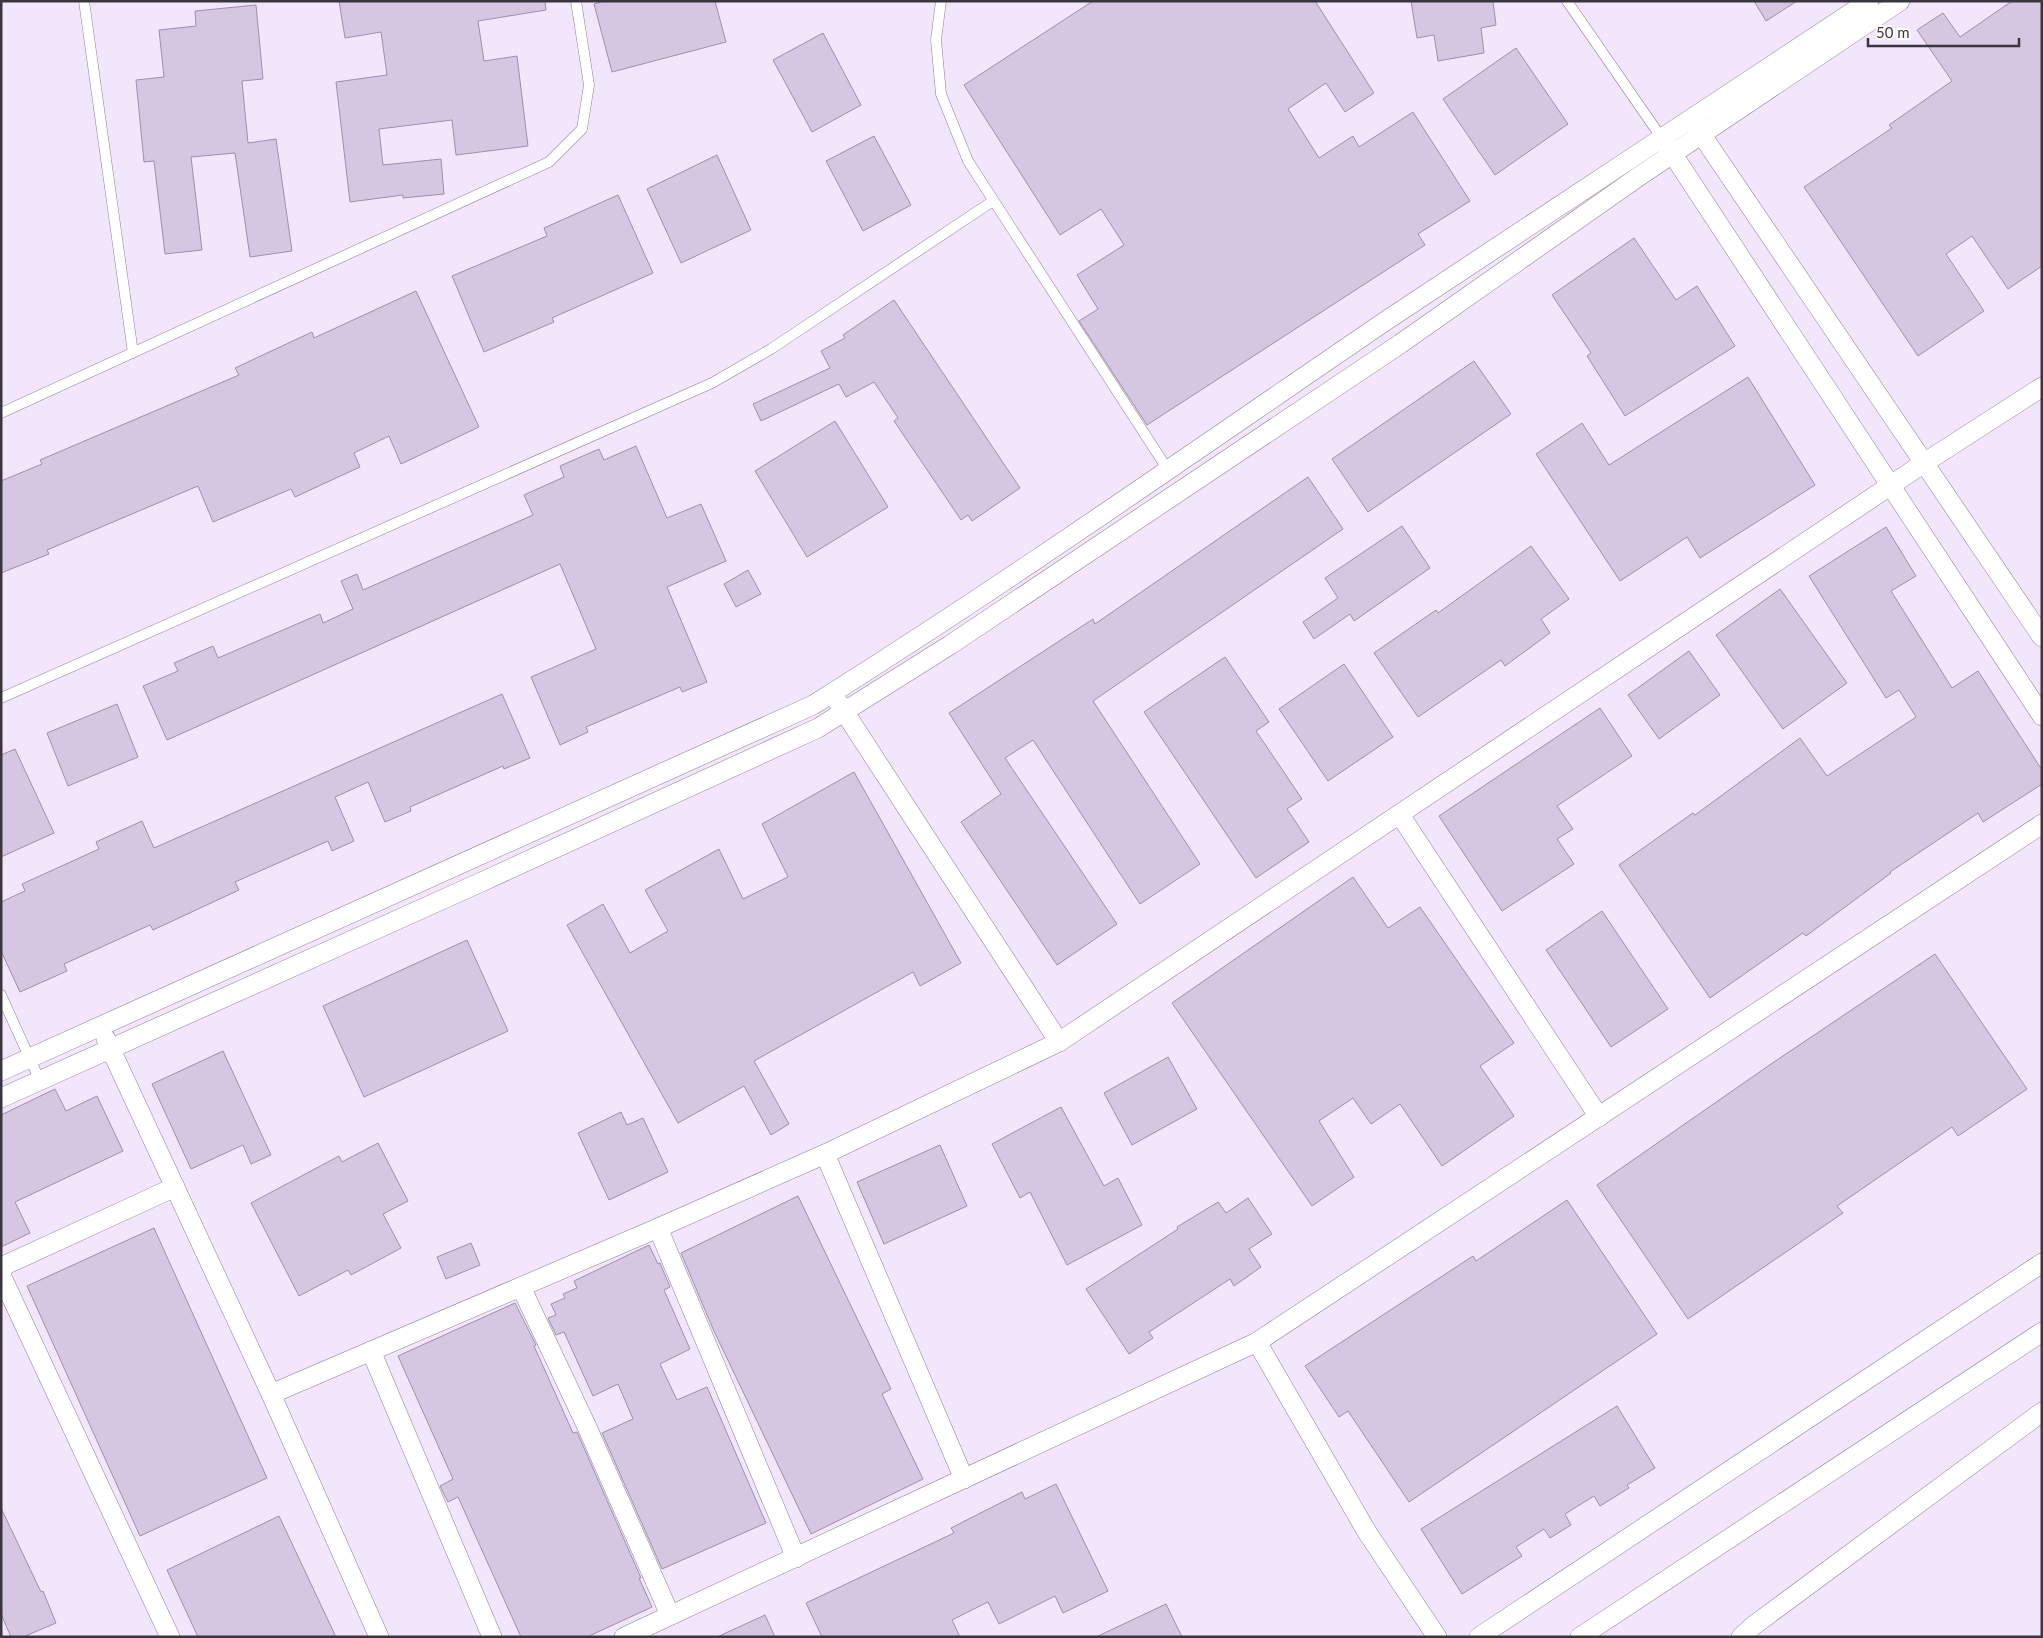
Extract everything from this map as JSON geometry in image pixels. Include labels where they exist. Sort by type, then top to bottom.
[{"type":"street","points":[[1,1070],[804,709],[936,627],[1661,137],[1869,1]]},
{"type":"street","points":[[1,1098],[818,728],[950,645],[1392,349],[1672,154],[1900,1]]},
{"type":"street","points":[[1691,118],[2042,637]]},
{"type":"street","points":[[1661,137],[2042,716]]},
{"type":"street","points":[[272,1394],[825,1154],[1059,1042],[2042,386]]},
{"type":"street","points":[[832,692],[1059,1042]]},
{"type":"street","points":[[1400,815],[1598,1116]]},
{"type":"street","points":[[624,1637],[1257,1342],[2042,824]]},
{"type":"street","points":[[100,1026],[272,1394],[379,1637]]},
{"type":"street","points":[[825,1154],[964,1479]]},
{"type":"street","points":[[1,1267],[175,1187]]},
{"type":"street","points":[[658,1228],[796,1558]]},
{"type":"street","points":[[1479,1637],[2042,1262]]},
{"type":"street","points":[[1,1275],[170,1637]]},
{"type":"street","points":[[521,1287],[587,1427],[670,1615]]},
{"type":"street","points":[[1580,1637],[2042,1332]]},
{"type":"street","points":[[1257,1342],[1367,1532],[1437,1637]]},
{"type":"street","points":[[371,1351],[492,1637]]},
{"type":"street","points":[[1741,1637],[1753,1626],[2042,1412]]},
{"type":"lane","points":[[84,1],[133,353]]},
{"type":"lane","points":[[1,413],[549,162],[582,129],[589,85],[576,1]]},
{"type":"lane","points":[[941,1],[936,40],[941,94],[968,161],[1168,470]]},
{"type":"lane","points":[[1567,1],[1661,137]]},
{"type":"lane","points":[[1,698],[712,383],[772,349],[993,200]]},
{"type":"lane","points":[[1,995],[40,1081]]},
{"type":"building","points":[[339,1],[545,1],[546,10],[478,21],[484,61],[517,56],[528,146],[456,155],[452,120],[379,129],[383,165],[441,159],[444,194],[403,198],[403,195],[350,202],[336,82],[387,75],[381,32],[345,38]]},
{"type":"building","points":[[604,1],[715,1],[726,42],[612,72],[594,4]]},
{"type":"building","points":[[1093,1],[1315,1],[1374,93],[1345,112],[1326,83],[1288,109],[1319,158],[1353,136],[1359,147],[1413,112],[1470,201],[1418,234],[1425,245],[1147,425],[1079,321],[1098,309],[1077,275],[1124,245],[1101,209],[1060,235],[964,85]]},
{"type":"building","points":[[1411,1],[1493,1],[1496,25],[1481,28],[1484,53],[1438,61],[1434,35],[1417,38]]},
{"type":"building","points":[[1754,1],[1797,1],[1766,21]]},
{"type":"building","points":[[2012,1],[2042,1],[2042,266],[2008,289],[1972,236],[1946,254],[1984,311],[1918,356],[1804,187],[1892,128],[1889,125],[1952,81],[1917,30],[1943,13],[1960,37]]},
{"type":"building","points":[[256,5],[263,79],[242,81],[248,143],[276,139],[292,251],[250,257],[235,153],[191,157],[202,250],[165,254],[154,161],[144,162],[136,80],[164,77],[159,30],[196,26],[195,11]]},
{"type":"building","points":[[823,33],[861,105],[812,132],[773,60]]},
{"type":"building","points":[[1516,48],[1568,124],[1495,175],[1443,99]]},
{"type":"building","points":[[874,136],[911,205],[863,231],[826,161]]},
{"type":"building","points":[[717,155],[751,230],[681,263],[647,189]]},
{"type":"building","points":[[618,195],[653,273],[552,318],[554,322],[484,352],[452,276],[547,236],[544,228]]},
{"type":"building","points":[[1634,238],[1676,300],[1697,286],[1735,346],[1625,416],[1587,356],[1591,353],[1552,295]]},
{"type":"building","points":[[416,291],[479,427],[401,464],[389,436],[354,453],[360,467],[295,497],[291,489],[213,522],[198,486],[47,550],[49,554],[1,573],[1,481],[42,464],[40,460],[239,375],[235,368],[312,332],[314,338]]},
{"type":"building","points":[[894,300],[1020,488],[972,521],[968,515],[961,520],[894,421],[898,418],[874,382],[846,397],[839,384],[761,421],[753,404],[830,368],[821,351],[845,338],[843,335]]},
{"type":"building","points":[[1474,361],[1511,414],[1368,512],[1332,459]]},
{"type":"building","points":[[1748,377],[1815,485],[1700,558],[1687,537],[1620,581],[1536,454],[1582,423],[1609,465]]},
{"type":"building","points":[[835,421],[888,507],[807,557],[755,471]]},
{"type":"building","points":[[636,446],[667,518],[701,504],[726,561],[667,587],[707,682],[682,692],[680,687],[586,727],[588,732],[560,745],[531,677],[596,649],[560,564],[167,740],[143,686],[178,671],[174,663],[213,646],[218,658],[320,614],[323,623],[353,609],[341,581],[357,574],[363,590],[533,515],[524,495],[564,477],[560,466],[599,449],[604,460]]},
{"type":"building","points":[[1308,477],[1343,529],[1093,701],[1200,864],[1140,904],[1033,740],[1005,758],[1117,924],[1057,965],[961,822],[1001,794],[949,713],[1093,619],[1095,624]]},
{"type":"building","points":[[1402,526],[1430,568],[1354,621],[1350,614],[1314,639],[1303,622],[1338,598],[1325,578]]},
{"type":"building","points":[[1886,527],[1916,576],[1891,591],[1952,688],[1978,671],[2042,770],[2042,784],[1983,822],[1978,813],[1890,872],[1806,936],[1803,933],[1710,998],[1619,865],[1693,813],[1695,815],[1800,738],[1827,776],[1916,717],[1899,690],[1886,698],[1809,576]]},
{"type":"building","points":[[1531,546],[1569,599],[1541,619],[1550,633],[1505,666],[1501,660],[1418,717],[1374,653],[1436,610],[1438,613]]},
{"type":"building","points":[[748,570],[761,594],[736,607],[724,584]]},
{"type":"building","points":[[1780,589],[1847,683],[1783,729],[1716,635]]},
{"type":"building","points":[[1689,651],[1720,695],[1659,739],[1628,695]]},
{"type":"building","points":[[1225,657],[1269,722],[1256,731],[1302,799],[1287,809],[1309,842],[1256,878],[1144,712]]},
{"type":"building","points":[[1344,664],[1393,737],[1328,781],[1279,709]]},
{"type":"building","points":[[502,694],[530,758],[504,769],[503,766],[410,807],[411,811],[385,822],[368,782],[335,797],[354,841],[332,851],[328,841],[235,882],[239,890],[153,930],[150,925],[64,964],[67,971],[20,992],[1,951],[1,902],[25,891],[22,884],[99,849],[96,842],[142,821],[154,848]]},
{"type":"building","points":[[117,704],[138,757],[68,786],[47,733]]},
{"type":"building","points":[[1600,708],[1632,756],[1557,806],[1573,829],[1557,839],[1574,864],[1502,911],[1439,816]]},
{"type":"building","points":[[15,749],[54,833],[1,857],[1,755]]},
{"type":"building","points":[[854,772],[961,963],[920,986],[913,972],[754,1061],[789,1124],[771,1135],[744,1086],[678,1123],[567,925],[603,904],[630,953],[668,931],[645,890],[719,849],[743,899],[788,877],[762,824]]},
{"type":"building","points":[[1353,877],[1388,928],[1420,907],[1514,1043],[1480,1066],[1514,1116],[1442,1166],[1400,1104],[1371,1124],[1353,1098],[1319,1121],[1354,1177],[1312,1206],[1172,1003]]},
{"type":"building","points":[[1602,911],[1668,1009],[1611,1047],[1546,950]]},
{"type":"building","points":[[467,940],[508,1031],[364,1097],[323,1006]]},
{"type":"building","points":[[1935,954],[2027,1089],[1958,1136],[1952,1127],[1837,1206],[1843,1213],[1688,1319],[1597,1185],[1771,1064]]},
{"type":"building","points":[[223,1051],[271,1155],[251,1164],[243,1145],[191,1169],[152,1084]]},
{"type":"building","points":[[1168,1057],[1197,1109],[1132,1145],[1104,1093]]},
{"type":"building","points":[[55,1089],[66,1111],[97,1096],[123,1151],[15,1202],[30,1233],[1,1247],[1,1115]]},
{"type":"building","points":[[1061,1107],[1104,1186],[1118,1178],[1142,1225],[1067,1265],[1030,1192],[1020,1198],[992,1144]]},
{"type":"building","points":[[621,1112],[627,1125],[643,1118],[668,1172],[609,1200],[578,1133]]},
{"type":"building","points":[[378,1143],[408,1201],[383,1214],[401,1248],[351,1275],[348,1270],[299,1296],[251,1203],[339,1156],[342,1162]]},
{"type":"building","points":[[940,1145],[967,1206],[884,1244],[857,1182]]},
{"type":"building","points":[[798,1196],[891,1389],[882,1394],[923,1479],[811,1534],[713,1329],[681,1253]]},
{"type":"building","points":[[1248,1198],[1272,1234],[1249,1249],[1261,1267],[1234,1286],[1230,1279],[1149,1332],[1153,1338],[1129,1354],[1086,1289],[1178,1229],[1177,1227],[1218,1202],[1226,1213]]},
{"type":"building","points":[[1567,1200],[1657,1334],[1409,1502],[1348,1411],[1339,1417],[1305,1366],[1473,1256],[1476,1261]]},
{"type":"building","points":[[154,1228],[267,1478],[140,1536],[27,1286]]},
{"type":"building","points":[[471,1243],[480,1265],[446,1279],[437,1257]]},
{"type":"building","points":[[649,1245],[658,1264],[660,1263],[670,1287],[664,1290],[690,1349],[660,1364],[677,1400],[707,1387],[766,1523],[662,1569],[602,1433],[633,1419],[618,1384],[593,1396],[564,1332],[556,1335],[548,1318],[556,1315],[551,1304],[565,1298],[563,1294],[577,1288],[574,1281]]},
{"type":"building","points":[[515,1303],[536,1345],[534,1346],[573,1433],[577,1432],[652,1607],[587,1637],[521,1637],[458,1497],[448,1502],[440,1486],[453,1479],[398,1356]]},
{"type":"building","points":[[1617,1406],[1655,1468],[1627,1485],[1629,1488],[1600,1506],[1594,1496],[1565,1514],[1571,1525],[1550,1538],[1544,1529],[1516,1547],[1522,1556],[1462,1594],[1421,1529]]},
{"type":"building","points":[[1056,1484],[1108,1591],[1063,1613],[1055,1596],[999,1624],[988,1602],[952,1620],[960,1637],[822,1637],[806,1603],[954,1533],[951,1528],[1022,1492],[1025,1499]]},
{"type":"building","points":[[1,1508],[41,1592],[43,1591],[56,1623],[23,1637],[11,1637],[1,1614]]},
{"type":"building","points":[[279,1516],[336,1637],[198,1637],[167,1570]]},
{"type":"building","points":[[1166,1604],[1182,1637],[1096,1637]]},
{"type":"building","points":[[765,1615],[775,1637],[717,1637]]}]
